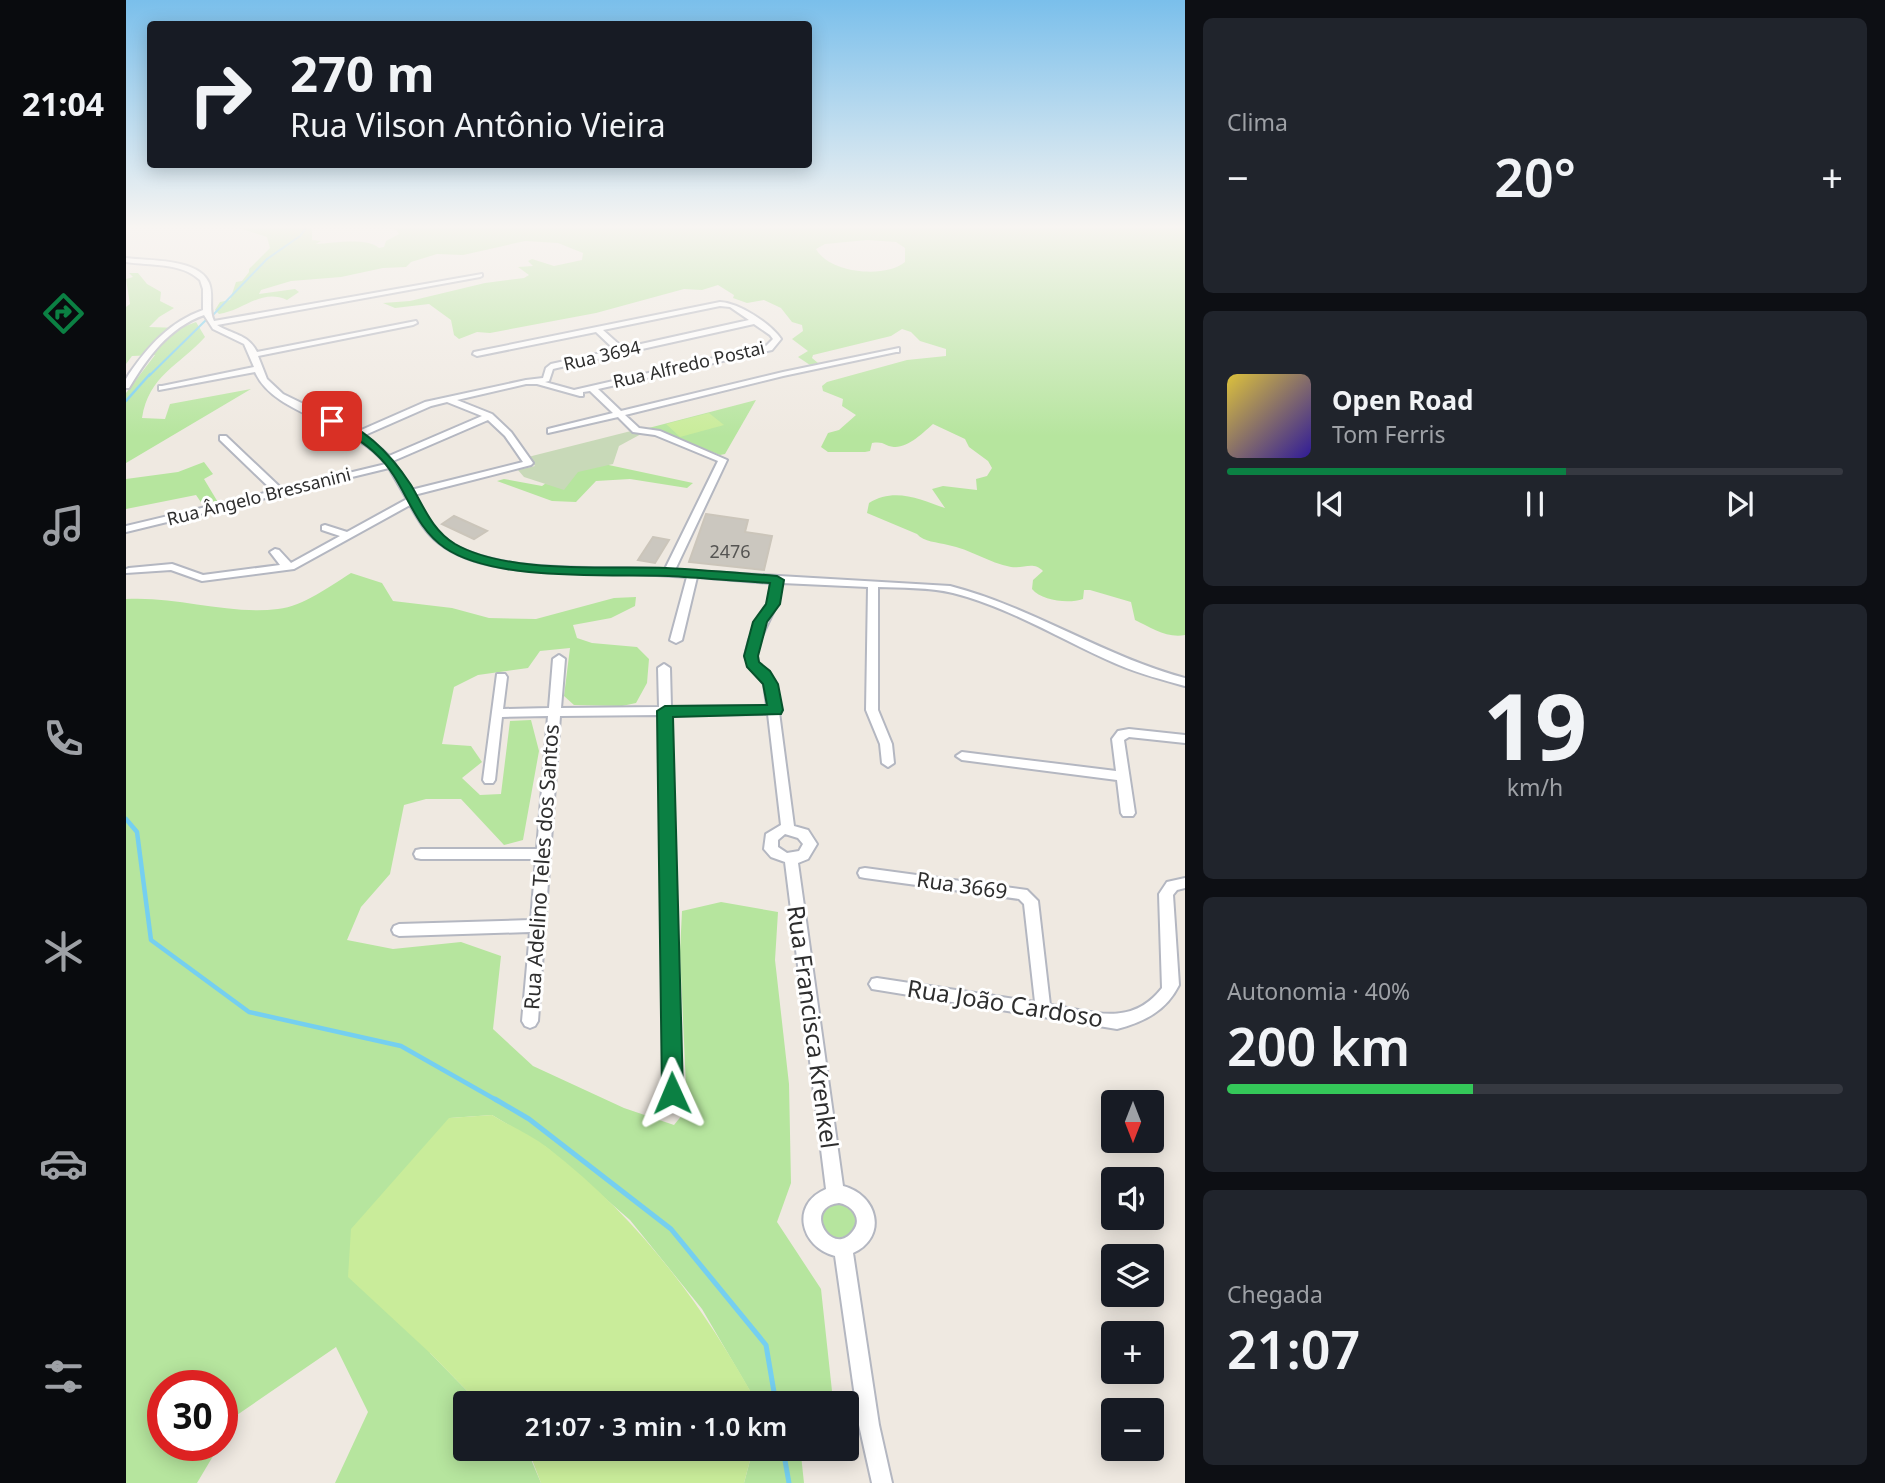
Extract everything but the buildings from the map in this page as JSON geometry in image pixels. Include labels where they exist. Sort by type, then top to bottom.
[{"type":"street","points":[[206,297],[206,311],[215,329],[245,341],[264,382],[278,393],[358,435],[389,462],[428,528],[457,550],[532,569],[669,572],[950,589],[986,598],[1030,616],[1119,663],[1185,682]]},
{"type":"street","points":[[212,324],[359,297]]},
{"type":"street","name":"Rua Alfredo Postai","points":[[477,354],[720,304],[732,305],[776,336],[774,345],[574,392]]},
{"type":"street","points":[[126,386],[137,364],[155,344],[185,320],[206,311]]},
{"type":"street","name":"Rua 3694","points":[[537,382],[545,379],[550,368],[554,366],[756,321]]},
{"type":"street","points":[[253,355],[413,323]]},
{"type":"street","points":[[597,329],[621,351]]},
{"type":"street","points":[[551,431],[783,374],[896,350]]},
{"type":"street","points":[[162,388],[257,369]]},
{"type":"street","points":[[358,435],[410,411],[446,399],[537,382],[607,402]]},
{"type":"street","points":[[592,388],[638,431],[670,438],[723,460],[669,572]]},
{"type":"street","points":[[129,571],[172,567],[202,578],[302,563],[411,496],[527,464],[508,434],[489,416],[446,399]]},
{"type":"street","name":"Rua Ângelo Bressanini","points":[[126,529],[280,492],[389,462],[489,416]]},
{"type":"street","points":[[223,438],[280,492]]},
{"type":"street","points":[[326,528],[349,536]]},
{"type":"street","points":[[275,552],[287,567]]},
{"type":"street","points":[[676,640],[693,574]]},
{"type":"street","points":[[777,580],[773,604],[760,622],[751,656],[752,664],[765,674],[770,684],[788,829]]},
{"type":"street","points":[[873,583],[872,710],[887,744],[888,762]]},
{"type":"street","name":"Rua Adelino Teles dos Santos","points":[[530,1021],[559,659]]},
{"type":"street","points":[[664,668],[672,1093]]},
{"type":"street","points":[[489,780],[501,677]]},
{"type":"street","points":[[497,713],[775,710]]},
{"type":"street","points":[[1128,813],[1118,739],[1122,734],[1185,739]]},
{"type":"street","points":[[962,756],[1123,776]]},
{"type":"street","points":[[788,829],[803,834],[810,844],[804,855],[791,859],[776,854],[769,843],[775,833],[788,829]]},
{"type":"street","points":[[421,854],[543,854]]},
{"type":"street","name":"Rua Francisca Krenkel","points":[[791,859],[835,1194]]},
{"type":"street","name":"Rua 3669","points":[[865,873],[1028,897],[1031,901],[1043,1010]]},
{"type":"street","name":"Rua João Cardoso","points":[[877,984],[1117,1023],[1132,1019],[1167,997],[1171,985],[1166,894],[1172,886],[1185,883]]},
{"type":"street","points":[[399,930],[538,926]]},
{"type":"street","points":[[835,1194],[855,1201],[866,1220],[861,1239],[853,1246],[832,1247],[822,1241],[812,1222],[817,1203],[835,1194]]},
{"type":"street","points":[[843,1248],[869,1425],[882,1483]]},
{"type":"green space","points":[[129,297],[160,297],[160,301],[174,308],[149,327],[180,328],[196,322],[205,337],[158,381],[151,391],[142,418],[165,419],[170,404],[251,389],[126,463],[126,393],[155,355],[132,356],[126,364],[126,307],[130,304]]},
{"type":"green space","points":[[231,297],[267,297],[228,312],[219,314],[215,310],[220,302],[230,300]]},
{"type":"green space","points":[[426,297],[654,297],[596,313],[490,333],[477,332],[459,339],[454,335],[451,320],[429,304],[395,308],[383,303]]},
{"type":"green space","points":[[1185,297],[1185,635],[1166,634],[1153,629],[1135,620],[1131,602],[1090,590],[1084,590],[1083,599],[1077,600],[1063,601],[1042,596],[1032,589],[1033,580],[1043,571],[1039,568],[1003,565],[956,547],[927,540],[867,513],[869,503],[878,498],[897,495],[945,508],[932,489],[943,486],[977,490],[976,479],[987,476],[992,468],[988,461],[969,447],[965,439],[933,424],[915,439],[899,447],[872,443],[870,451],[828,452],[821,447],[828,433],[839,430],[856,415],[842,406],[843,399],[823,391],[822,386],[827,382],[907,360],[946,356],[946,349],[920,341],[911,332],[902,329],[891,336],[813,355],[812,358],[818,363],[810,365],[798,357],[808,351],[792,339],[803,331],[802,325],[792,322],[781,308],[764,300],[747,303],[733,298]]},
{"type":"green space","points":[[756,400],[725,454],[720,455],[673,437],[641,430]]},
{"type":"green space","points":[[709,413],[724,425],[680,437],[666,424]]},
{"type":"green space","points":[[631,431],[643,433],[619,446],[613,464],[578,472],[564,490],[524,477],[518,470],[535,466],[528,457]]},
{"type":"green space","points":[[204,462],[213,474],[204,479],[219,504],[205,508],[196,495],[126,509],[126,479],[178,472]]},
{"type":"green space","points":[[604,464],[693,483],[687,488],[630,479],[596,481],[576,502],[552,501],[497,481],[504,479],[542,486],[557,475]]},
{"type":"green space","points":[[351,573],[382,583],[393,601],[452,608],[489,618],[536,619],[614,598],[636,597],[635,606],[611,618],[573,625],[577,638],[592,643],[637,647],[649,659],[647,683],[636,703],[622,706],[574,705],[564,696],[570,648],[540,651],[528,668],[478,675],[454,687],[442,744],[471,746],[482,762],[462,778],[480,795],[501,794],[510,721],[531,720],[539,751],[523,840],[504,845],[461,799],[426,799],[404,805],[390,874],[361,907],[347,940],[393,949],[461,942],[501,956],[493,1029],[533,1066],[624,1108],[674,1125],[687,1109],[680,952],[682,911],[721,902],[778,912],[775,960],[789,1084],[791,1183],[777,1222],[821,1289],[832,1391],[750,1391],[702,1309],[630,1220],[546,1147],[492,1115],[450,1118],[430,1353],[467,1391],[453,1391],[453,1461],[532,1461],[541,1483],[335,1483],[368,1412],[336,1347],[238,1414],[238,1370],[147,1370],[147,1461],[210,1461],[197,1483],[126,1483],[126,599],[164,600],[259,610],[288,607],[326,589]]},
{"type":"green space","points":[[492,1115],[548,1148],[581,1175],[640,1234],[666,1265],[714,1331],[750,1391],[467,1391],[348,1277],[351,1229],[449,1118]]},
{"type":"green space","points":[[836,1203],[851,1208],[859,1222],[856,1237],[835,1242],[822,1231],[820,1216],[829,1204]]},
{"type":"green space","points":[[533,1461],[750,1461],[744,1483],[541,1483]]},
{"type":"green space","points":[[750,1461],[802,1461],[804,1483],[744,1483]]},
{"type":"waterway","points":[[211,317],[230,297]]},
{"type":"waterway","points":[[149,376],[206,320]]},
{"type":"waterway","points":[[126,401],[150,374]]},
{"type":"waterway","points":[[126,819],[137,832],[151,940],[249,1012],[401,1046],[498,1101]]},
{"type":"waterway","points":[[495,1099],[529,1119],[671,1229],[766,1345],[774,1391]]},
{"type":"waterway","points":[[785,1461],[789,1483]]},
{"type":"route","points":[[332,421],[350,429],[382,453],[413,499],[428,528],[457,550],[506,565],[532,569],[669,572],[777,580],[773,604],[760,622],[751,656],[752,664],[765,674],[770,684],[775,710],[665,711],[672,1093]]}]
